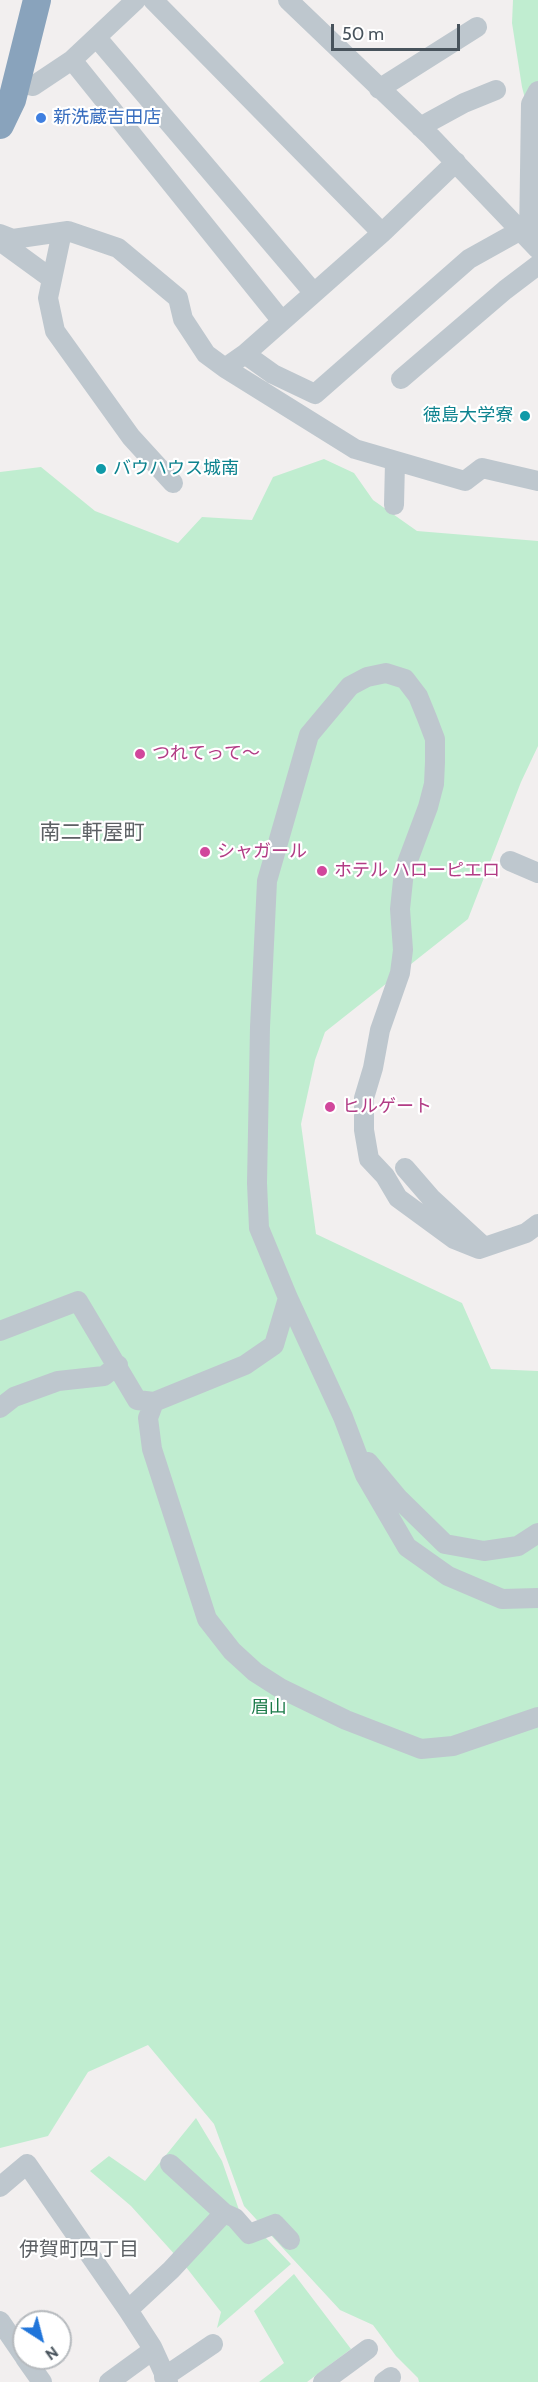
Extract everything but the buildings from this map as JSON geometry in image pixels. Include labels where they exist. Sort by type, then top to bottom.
[{"type":"highway","points":[[0,125],[12,100],[37,0]]},
{"type":"street","points":[[16,82],[33,86],[72,60],[136,0]]},
{"type":"street","points":[[153,0],[382,233]]},
{"type":"street","points":[[300,3],[379,89],[456,162],[532,242]]},
{"type":"street","points":[[379,89],[477,27]]},
{"type":"street","points":[[97,38],[313,292]]},
{"type":"street","points":[[72,60],[281,320]]},
{"type":"street","points":[[420,127],[464,103],[496,90]]},
{"type":"street","points":[[532,242],[531,104],[538,90]]},
{"type":"street","points":[[225,368],[245,354],[382,233],[456,162]]},
{"type":"street","points":[[0,234],[13,239],[68,231],[118,248],[178,298],[183,319],[206,354],[354,449],[465,481],[482,468],[538,481]]},
{"type":"street","points":[[62,232],[48,298],[55,331],[131,438],[173,483]]},
{"type":"street","points":[[0,241],[52,279]]},
{"type":"street","points":[[245,354],[273,374],[315,393],[469,259],[532,242]]},
{"type":"street","points":[[401,378],[538,265]]},
{"type":"street","points":[[393,505],[395,462]]},
{"type":"street","points":[[538,1224],[526,1233],[479,1249],[454,1239],[398,1197],[386,1176],[369,1159],[364,1130],[364,1098],[373,1068],[380,1030],[393,996],[402,961],[400,909],[404,872],[434,784],[435,739],[418,696],[405,679],[386,673],[367,677],[350,686],[309,735],[267,881],[260,1027],[257,1183],[259,1228],[288,1298],[330,1387],[365,1475],[407,1547],[448,1576],[502,1599],[538,1598]]},
{"type":"street","points":[[510,861],[538,873]]},
{"type":"street","points":[[405,1168],[431,1198],[485,1247]]},
{"type":"street","points":[[0,1331],[78,1301],[137,1400],[154,1402],[245,1365],[274,1344],[288,1298]]},
{"type":"street","points":[[0,1408],[14,1397],[58,1381],[104,1376],[118,1365]]},
{"type":"street","points":[[154,1402],[148,1418],[152,1449],[207,1619],[232,1651],[255,1672],[280,1688],[346,1720],[421,1749],[453,1746],[538,1717]]},
{"type":"street","points":[[354,1446],[398,1498],[445,1544],[484,1551],[518,1546],[538,1533]]},
{"type":"street","points":[[0,2187],[27,2164],[128,2310],[153,2350],[166,2379],[213,2344]]},
{"type":"street","points":[[170,2164],[224,2213],[235,2218],[249,2234],[275,2224],[290,2240]]},
{"type":"street","points":[[128,2310],[171,2270],[224,2213]]},
{"type":"street","points":[[0,2321],[12,2338]]},
{"type":"street","points":[[323,2382],[368,2349]]},
{"type":"street","points":[[109,2382],[153,2350]]},
{"type":"green space","points":[[513,0],[538,0],[538,148],[522,87],[512,23]]},
{"type":"green space","name":"眉山","points":[[324,459],[354,473],[373,500],[417,531],[538,541],[538,746],[521,782],[468,919],[325,1032],[315,1060],[301,1124],[316,1234],[462,1303],[491,1369],[538,1371],[538,2382],[419,2382],[373,2325],[340,2310],[244,2206],[214,2124],[148,2045],[88,2072],[48,2136],[0,2148],[0,472],[41,467],[95,511],[178,543],[202,517],[252,520],[273,477]]},
{"type":"green space","points":[[196,2118],[222,2161],[239,2210],[291,2264],[217,2328],[221,2312],[186,2267],[131,2206],[90,2171],[109,2156],[145,2181]]},
{"type":"green space","points":[[294,2274],[351,2349],[307,2382],[259,2382],[284,2363],[254,2311]]},
{"type":"place","name":"新洗蔵吉田店","points":[[41,118]]},
{"type":"place","name":"徳島大学寮","points":[[525,416]]},
{"type":"place","name":"バウハウス城南","points":[[101,469]]},
{"type":"place","name":"つれてって～","points":[[140,754]]},
{"type":"place","name":"シャガール","points":[[205,852]]},
{"type":"place","name":"ホテル ハローピエロ","points":[[322,871]]},
{"type":"place","name":"ヒルゲート","points":[[330,1107]]},
{"type":"district","name":"南二軒屋町","points":[[92,833]]},
{"type":"district","name":"伊賀町四丁目","points":[[79,2250]]}]
